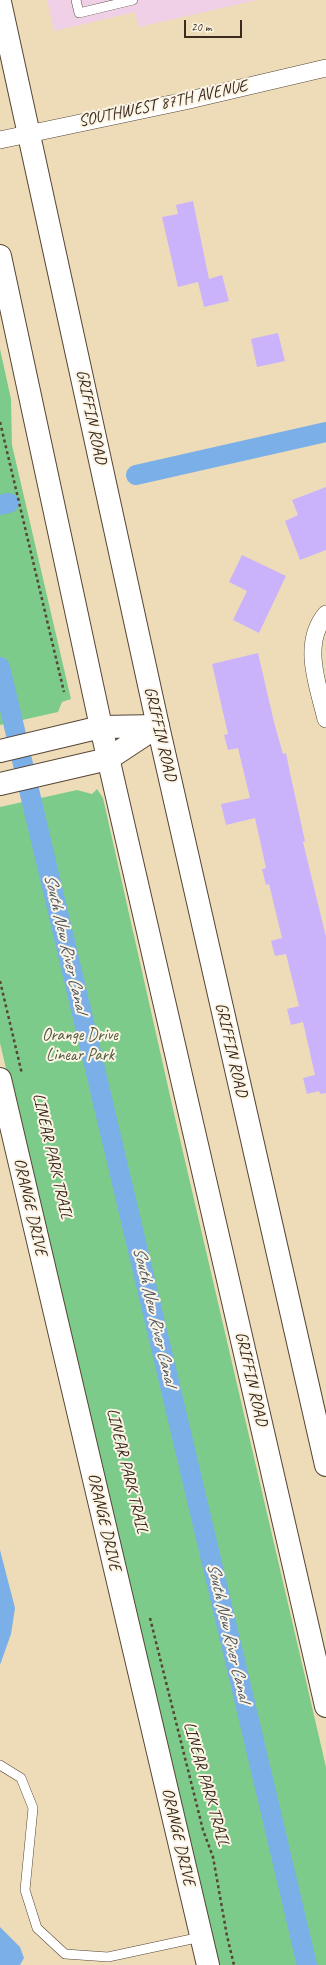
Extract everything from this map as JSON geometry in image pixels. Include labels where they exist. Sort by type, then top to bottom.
[{"type":"main road","name":"GRIFFIN ROAD","points":[[0,2],[30,133],[158,726],[326,1465]]},
{"type":"main road","name":"GRIFFIN ROAD","points":[[0,256],[108,760],[326,1706]]},
{"type":"main road","points":[[0,751],[101,727],[158,726]]},
{"type":"main road","points":[[0,784],[108,760],[158,726]]},
{"type":"main road","name":"ORANGE DRIVE","points":[[0,1079],[208,1965]]},
{"type":"street","name":"SOUTHWEST 87TH AVENUE","points":[[0,140],[185,101],[326,68]]},
{"type":"street","points":[[324,617],[313,638],[312,653],[326,719]]},
{"type":"lane","points":[[76,0],[79,12],[133,0]]},
{"type":"lane","points":[[0,1765],[20,1778],[33,1808],[25,1890],[37,1928],[65,1954],[108,1957],[201,1937]]},
{"type":"path","points":[[0,422],[64,692]]},
{"type":"path","name":"LINEAR PARK TRAIL","points":[[0,980],[23,1079]]},
{"type":"path","name":"LINEAR PARK TRAIL","points":[[149,1615],[203,1830],[213,1857],[227,1936],[234,1965]]},
{"type":"shaded area","points":[[47,0],[257,0],[139,27],[135,12],[54,31]]},
{"type":"green space","points":[[0,349],[11,399],[12,445],[71,699],[62,702],[58,712],[0,725]]},
{"type":"green space","name":"Orange Drive Linear Park","points":[[97,789],[103,798],[173,1109],[326,1767],[326,1965],[218,1965],[0,1043],[0,807],[77,790],[92,794]]},
{"type":"water","points":[[0,1550],[15,1608],[11,1634],[0,1665]]},
{"type":"water","points":[[0,1927],[20,1947],[24,1958],[20,1965],[0,1965]]},
{"type":"building","points":[[193,201],[209,279],[222,275],[229,301],[204,307],[198,282],[178,287],[162,217],[178,214],[176,205]]},
{"type":"building","points":[[278,333],[285,361],[257,367],[251,339]]},
{"type":"building","points":[[326,487],[326,550],[300,560],[285,521],[298,515],[292,500]]},
{"type":"building","points":[[242,555],[286,576],[259,633],[233,620],[247,591],[229,582]]},
{"type":"building","points":[[258,653],[274,722],[283,754],[286,753],[305,841],[303,842],[326,937],[326,1093],[320,1094],[319,1091],[307,1094],[303,1078],[315,1075],[303,1022],[291,1025],[287,1009],[299,1006],[286,954],[275,956],[271,941],[282,938],[269,884],[266,885],[262,869],[266,868],[255,818],[226,825],[221,804],[250,798],[238,748],[228,750],[224,735],[228,734],[212,664]]},
{"type":"waterway","points":[[136,475],[326,432]]},
{"type":"waterway","points":[[0,505],[9,503]]},
{"type":"waterway","name":"South New River Canal","points":[[0,667],[307,1965]]}]
